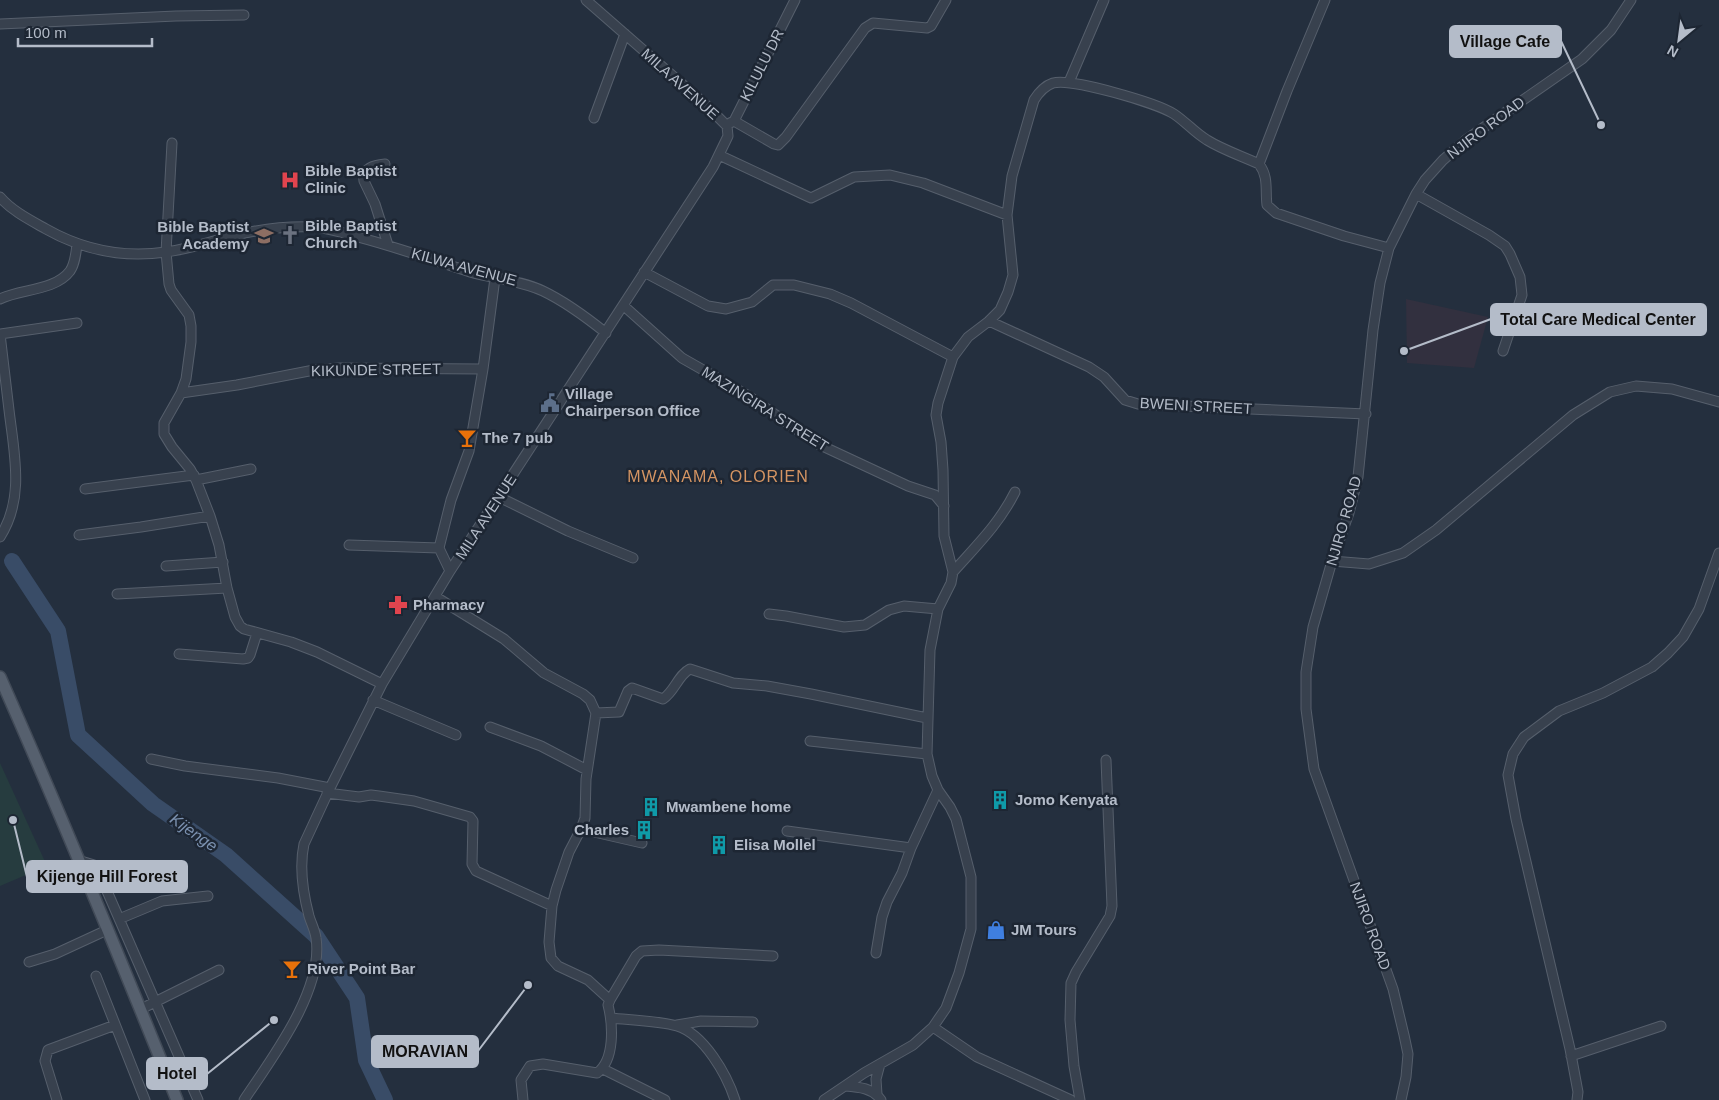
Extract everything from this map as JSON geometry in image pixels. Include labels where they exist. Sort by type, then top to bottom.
[{"type":"main road","points":[[0,677],[81,861],[106,930],[141,1009],[177,1100]]},
{"type":"street","name":"MILA AVENUE","points":[[244,1100],[292,1027],[312,977],[317,952],[316,936],[309,915],[301,867],[301,855],[304,844],[329,790],[373,700],[450,571],[713,167],[728,136],[730,123],[706,105],[586,0]]},
{"type":"street","name":"KILULU DR","points":[[730,123],[795,0]]},
{"type":"street","points":[[730,123],[778,145],[786,137],[865,28],[873,22],[927,28],[932,24],[946,0]]},
{"type":"street","points":[[1069,82],[1104,0]]},
{"type":"street","points":[[1259,164],[1286,91],[1325,0]]},
{"type":"street","name":"NJIRO ROAD","points":[[1401,1100],[1408,1054],[1402,1025],[1393,989],[1314,769],[1306,708],[1306,672],[1313,627],[1358,477],[1366,414],[1373,330],[1380,282],[1389,248],[1425,180],[1443,160],[1467,139],[1582,59],[1611,30],[1631,0]]},
{"type":"street","points":[[0,24],[176,16],[244,15]]},
{"type":"street","points":[[594,118],[626,34]]},
{"type":"street","points":[[824,1100],[913,1045],[934,1028],[946,1008],[959,973],[971,928],[971,876],[956,819],[938,790],[926,754],[930,650],[938,609],[951,583],[953,572],[944,536],[941,442],[936,415],[953,357],[968,337],[1000,310],[1008,292],[1013,275],[1007,216],[1012,176],[1034,100],[1046,86],[1055,82],[1069,82],[1126,95],[1153,104],[1174,114],[1207,140],[1259,164],[1264,170],[1266,180],[1267,205],[1276,213],[1389,248]]},
{"type":"street","points":[[172,143],[166,252],[169,287],[189,315],[191,326],[189,364],[181,393],[164,423],[163,429],[167,441],[184,460],[195,477],[210,516],[223,562],[227,588],[235,617],[240,626],[317,652],[382,684]]},
{"type":"street","points":[[719,155],[811,198],[854,178],[890,175],[923,183],[1007,216]]},
{"type":"street","points":[[384,164],[367,169],[363,176],[381,220],[388,245]]},
{"type":"street","points":[[1416,194],[1489,235],[1505,246],[1513,259],[1520,277],[1522,295],[1503,351]]},
{"type":"street","name":"KILWA AVENUE","points":[[0,197],[26,217],[59,236],[77,244],[128,255],[166,252],[269,229],[316,227],[339,232],[495,278],[517,281],[568,304],[606,332]]},
{"type":"street","points":[[0,299],[39,289],[69,273],[74,263],[77,244]]},
{"type":"street","points":[[644,272],[708,306],[726,308],[752,302],[772,285],[794,285],[830,294],[852,303],[953,357]]},
{"type":"street","points":[[450,571],[439,548],[451,500],[469,451],[483,369],[495,278]]},
{"type":"street","name":"MAZINGIRA STREET","points":[[624,306],[682,358],[747,395],[779,419],[818,444],[908,486],[935,495],[944,506]]},
{"type":"street","name":"BWENI STREET","points":[[989,321],[1089,368],[1104,377],[1126,400],[1138,404],[1366,414]]},
{"type":"street","points":[[0,537],[12,510],[17,483],[16,461],[3,393],[0,334],[77,323]]},
{"type":"street","name":"KIKUNDE STREET","points":[[181,393],[237,385],[314,370],[340,368],[483,369]]},
{"type":"street","points":[[1332,561],[1369,564],[1403,553],[1436,530],[1573,415],[1610,392],[1636,386],[1672,389],[1719,402]]},
{"type":"street","points":[[85,489],[251,469]]},
{"type":"street","points":[[953,572],[994,526],[1006,510],[1015,492]]},
{"type":"street","points":[[499,497],[568,531],[633,558]]},
{"type":"street","points":[[79,534],[141,528],[210,516]]},
{"type":"street","points":[[349,545],[439,548]]},
{"type":"street","points":[[1578,1100],[1578,1092],[1516,819],[1508,775],[1513,754],[1524,737],[1559,711],[1603,693],[1652,667],[1668,652],[1683,637],[1699,609],[1719,553]]},
{"type":"street","points":[[166,566],[223,562]]},
{"type":"street","points":[[117,594],[227,588]]},
{"type":"street","points":[[436,597],[504,639],[544,673],[583,694],[590,700],[596,713],[588,770],[586,804],[581,829],[568,852],[552,906],[549,942],[551,958],[558,966],[588,980],[610,1000]]},
{"type":"street","points":[[770,614],[844,627],[854,627],[866,625],[889,610],[904,606],[938,609]]},
{"type":"street","points":[[179,654],[248,658],[257,633]]},
{"type":"street","points":[[596,713],[619,712],[628,691],[632,688],[663,698],[668,696],[687,670],[690,669],[732,683],[767,686],[927,718]]},
{"type":"street","points":[[373,700],[456,735]]},
{"type":"street","points":[[490,728],[541,746],[588,770]]},
{"type":"street","points":[[810,741],[926,754]]},
{"type":"street","points":[[151,759],[185,766],[278,778],[360,797],[372,795],[414,801],[470,818],[473,821],[472,864],[476,871],[552,906]]},
{"type":"street","points":[[1080,1100],[1074,1066],[1070,996],[1071,983],[1076,972],[1110,916],[1112,906],[1106,760]]},
{"type":"street","points":[[876,953],[882,917],[887,902],[902,873],[911,848],[938,790]]},
{"type":"street","points":[[581,829],[642,843]]},
{"type":"street","points":[[787,831],[911,848]]},
{"type":"street","points":[[81,861],[94,865],[100,875],[154,1003],[198,1100]]},
{"type":"street","points":[[119,919],[162,901],[208,896]]},
{"type":"street","points":[[30,962],[55,954],[106,930]]},
{"type":"street","points":[[523,1100],[521,1080],[530,1066],[543,1064],[597,1074],[603,1069],[612,1039],[612,1018],[608,1005],[633,960],[642,951],[659,950],[773,956]]},
{"type":"street","points":[[141,1009],[219,970]]},
{"type":"street","points":[[96,976],[145,1100]]},
{"type":"street","points":[[612,1018],[675,1025],[701,1021],[753,1022]]},
{"type":"street","points":[[56,1100],[45,1061],[48,1050],[115,1025]]},
{"type":"street","points":[[675,1025],[686,1030],[712,1056],[731,1089],[735,1100]]},
{"type":"street","points":[[1570,1056],[1662,1026]]},
{"type":"street","points":[[934,1028],[978,1057],[1071,1100]]},
{"type":"street","points":[[879,1097],[876,1079],[880,1064]]},
{"type":"street","points":[[603,1069],[665,1100]]},
{"type":"street","points":[[845,1086],[863,1088],[879,1097]]},
{"type":"shaded area","points":[[1406,299],[1488,317],[1474,368],[1407,363]]},
{"type":"green space","points":[[0,763],[47,866],[0,886]]},
{"type":"waterway","name":"Kijenge","points":[[12,561],[58,631],[78,735],[153,804],[226,855],[316,936],[357,998],[366,1060],[385,1100]]},
{"type":"place","name":"Village Cafe","points":[[1601,125]]},
{"type":"place","name":"Bible Baptist Clinic","points":[[290,180]]},
{"type":"place","name":"Bible Baptist Church","points":[[290,235]]},
{"type":"place","name":"Bible Baptist Academy","points":[[264,236]]},
{"type":"place","name":"Total Care Medical Center","points":[[1404,351]]},
{"type":"place","name":"Village Chairperson Office","points":[[550,403]]},
{"type":"place","name":"The 7 pub","points":[[467,438]]},
{"type":"place","name":"Pharmacy","points":[[398,605]]},
{"type":"place","name":"Jomo Kenyata","points":[[1000,800]]},
{"type":"place","name":"Mwambene home","points":[[651,807]]},
{"type":"place","name":"Kijenge Hill Forest","points":[[13,820]]},
{"type":"place","name":"Charles","points":[[644,830]]},
{"type":"place","name":"Elisa Mollel","points":[[719,845]]},
{"type":"place","name":"JM Tours","points":[[996,930]]},
{"type":"place","name":"River Point Bar","points":[[292,969]]},
{"type":"place","name":"MORAVIAN","points":[[528,985]]},
{"type":"place","name":"Hotel","points":[[274,1020]]},
{"type":"district","name":"MWANAMA, OLORIEN","points":[[718,476]]}]
